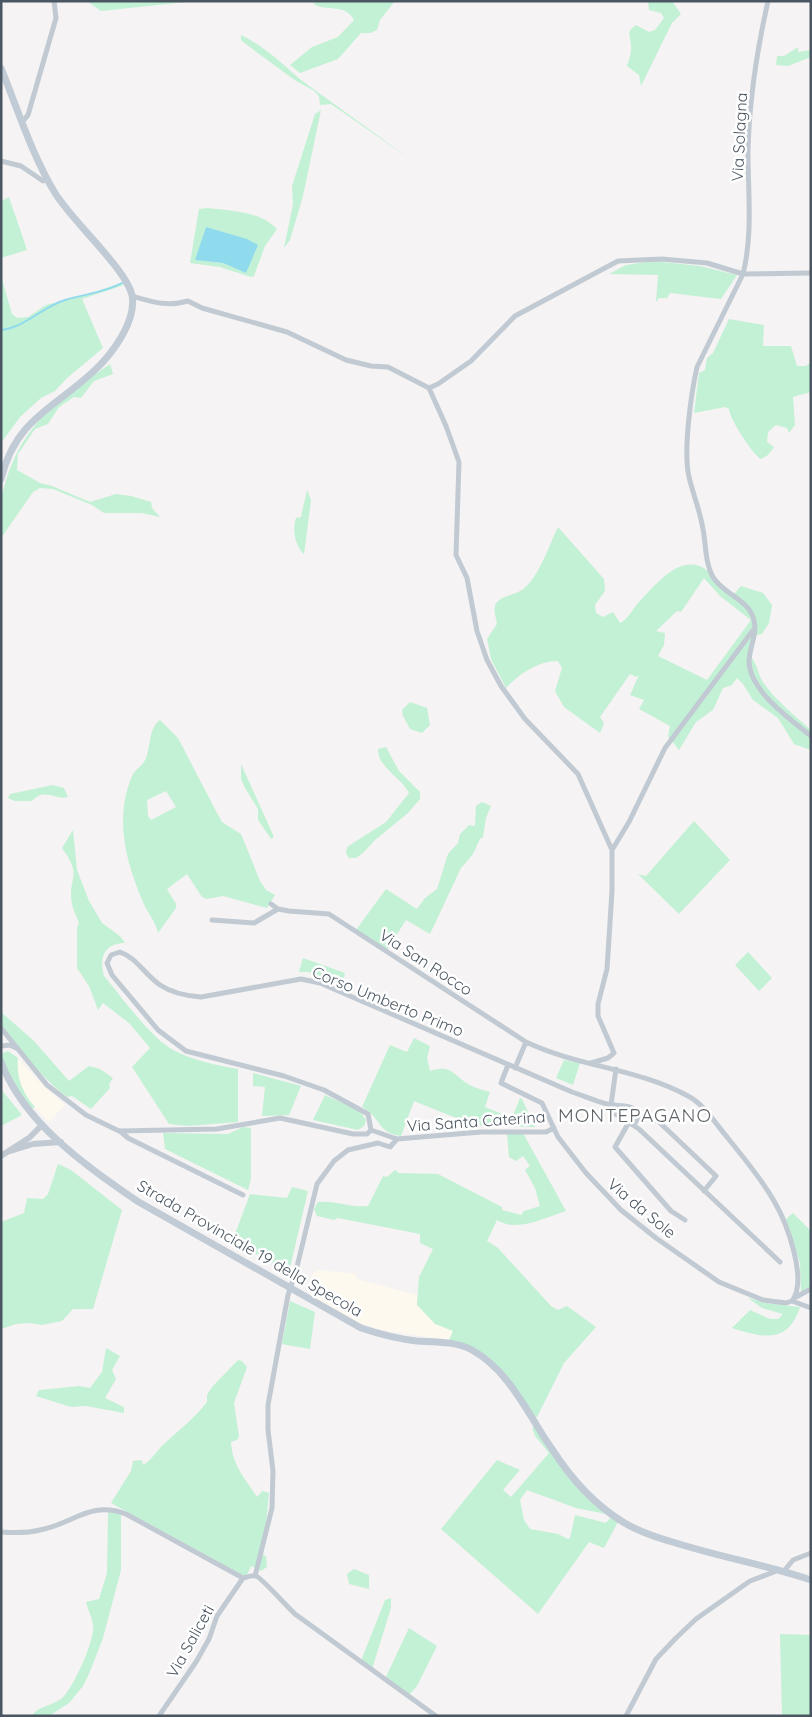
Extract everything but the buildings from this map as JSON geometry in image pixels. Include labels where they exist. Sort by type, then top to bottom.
[{"type":"main road","points":[[1,68],[22,122],[55,193],[126,281],[132,296],[131,314],[121,339],[109,357],[85,380],[40,413],[15,441],[5,462],[1,479]]},
{"type":"main road","name":"Strada Provinciale 19 della Specola","points":[[1,1062],[21,1099],[42,1125],[137,1201],[361,1328],[396,1337],[453,1343],[482,1356],[512,1386],[553,1451],[579,1483],[596,1502],[624,1523],[660,1538],[715,1556],[781,1570],[811,1580]]},
{"type":"street","points":[[22,122],[28,115],[51,37],[56,18],[54,1]]},
{"type":"street","name":"Via Solagna","points":[[743,274],[749,213],[750,130],[758,54],[768,1]]},
{"type":"street","points":[[1,161],[22,166],[44,181],[48,179]]},
{"type":"street","points":[[429,388],[438,384],[471,361],[515,316],[618,261],[662,259],[706,263],[743,274],[811,273]]},
{"type":"street","points":[[743,274],[697,367],[687,464],[710,570],[721,588],[750,611],[754,617],[749,661],[755,680],[771,702],[811,736]]},
{"type":"street","points":[[132,296],[161,305],[188,301],[202,308],[266,324],[346,360],[371,366],[388,367],[429,388],[459,462],[456,555],[467,578],[478,631],[487,660],[501,686],[524,719],[578,774],[612,850],[612,890],[607,969],[598,1004],[598,1016],[614,1053],[608,1058],[591,1064]]},
{"type":"street","points":[[612,850],[629,822],[665,748],[754,629]]},
{"type":"street","name":"Via San Rocco","points":[[271,904],[278,909],[329,914],[526,1042],[564,1058],[645,1077],[690,1097],[699,1103],[745,1160],[775,1202],[787,1230],[798,1278],[794,1299]]},
{"type":"street","points":[[212,920],[254,923],[278,909]]},
{"type":"street","name":"Corso Umberto Primo","points":[[371,1130],[368,1114],[324,1090],[284,1076],[203,1057],[175,1044],[158,1030],[112,975],[107,964],[111,955],[120,952],[127,954],[159,984],[189,996],[201,997],[301,979],[320,983],[515,1068],[610,1105]]},
{"type":"street","name":"Via Santa Caterina","points":[[1,1028],[47,1085],[66,1101],[96,1121],[119,1131],[217,1129],[280,1118],[352,1134],[367,1134],[371,1130],[397,1139],[481,1132],[546,1132],[554,1128]]},
{"type":"street","name":"Via Santa Caterina","points":[[1,1036],[17,1048]]},
{"type":"street","points":[[515,1068],[526,1042]]},
{"type":"street","points":[[1,1046],[10,1045],[17,1048]]},
{"type":"street","name":"Via da Sole","points":[[508,1065],[501,1083],[542,1103],[554,1128],[571,1154],[604,1194],[656,1238],[719,1282],[763,1300],[786,1303],[794,1299]]},
{"type":"street","points":[[616,1069],[610,1105],[614,1114],[645,1136],[780,1262]]},
{"type":"street","points":[[610,1105],[631,1107],[637,1110],[640,1115],[658,1121],[716,1176],[704,1191]]},
{"type":"street","points":[[628,1123],[635,1123],[640,1115]]},
{"type":"street","points":[[628,1123],[615,1147],[676,1215],[685,1220]]},
{"type":"street","points":[[4,1154],[29,1138],[42,1125]]},
{"type":"street","points":[[119,1131],[128,1138],[243,1195]]},
{"type":"street","points":[[255,1576],[272,1508],[273,1471],[268,1430],[268,1404],[288,1295],[316,1184],[324,1172],[348,1150],[378,1143],[390,1147],[397,1139]]},
{"type":"street","points":[[4,1154],[33,1144],[61,1142]]},
{"type":"street","points":[[794,1299],[811,1289]]},
{"type":"street","points":[[794,1299],[811,1308]]},
{"type":"street","points":[[1,1532],[42,1530],[82,1513],[100,1509],[113,1509],[243,1578],[255,1576],[263,1580],[278,1599],[295,1614],[436,1716]]},
{"type":"street","points":[[626,1716],[656,1659],[696,1619],[750,1581],[781,1570],[793,1560],[811,1553]]},
{"type":"street","name":"Via Saliceti","points":[[159,1716],[196,1662],[209,1639],[217,1616],[243,1578]]},
{"type":"shaded area","points":[[18,1058],[39,1082],[65,1105],[49,1122],[32,1105],[22,1088],[17,1071]]},
{"type":"shaded area","points":[[319,1270],[356,1274],[357,1279],[417,1295],[417,1305],[454,1331],[449,1340],[381,1330],[357,1322],[310,1296],[311,1278],[313,1273]]},
{"type":"green space","points":[[87,1],[195,1],[101,11]]},
{"type":"green space","points":[[318,1],[395,1],[380,20],[377,30],[370,33],[361,33],[338,59],[300,73],[290,65],[312,47],[338,37],[354,20],[346,11],[313,4]]},
{"type":"green space","points":[[648,1],[672,1],[681,14],[672,23],[641,86],[639,75],[627,66],[631,51],[629,34],[636,25],[649,32],[655,30],[664,18],[661,13],[649,10]]},
{"type":"green space","points":[[241,35],[265,50],[301,80],[410,159],[331,104],[320,105],[319,96],[313,90],[296,81],[247,45],[241,40]]},
{"type":"green space","points":[[798,47],[798,52],[811,50],[811,57],[788,66],[776,65],[777,56],[784,56]]},
{"type":"green space","points":[[321,110],[303,196],[290,240],[284,248],[293,204],[292,186],[315,114]]},
{"type":"green space","points":[[9,197],[27,250],[1,258],[1,201]]},
{"type":"green space","points":[[199,209],[236,211],[254,215],[277,229],[265,246],[254,276],[251,277],[220,267],[190,263]],"holes":[[[206,227],[246,273],[223,263],[196,260]]]},
{"type":"green space","points":[[653,261],[700,266],[737,275],[721,299],[670,293],[667,298],[659,298],[656,302],[658,275],[609,274],[626,265]]},
{"type":"green space","points":[[1,276],[12,314],[17,318],[28,317],[46,305],[89,294],[123,282],[124,285],[82,299],[103,348],[67,378],[55,391],[41,398],[20,417],[1,443]]},
{"type":"green space","points":[[729,319],[764,325],[763,346],[791,346],[797,366],[806,366],[811,362],[811,392],[793,397],[795,425],[789,433],[787,428],[776,425],[768,432],[767,442],[774,447],[768,455],[761,459],[742,436],[729,409],[725,407],[694,413],[699,373],[705,370],[707,358],[713,353]]},
{"type":"green space","points":[[110,364],[113,374],[94,381],[81,398],[74,397],[59,407],[48,424],[35,429],[18,454],[17,470],[40,483],[90,502],[116,494],[151,502],[152,508],[160,517],[142,513],[104,513],[92,505],[53,489],[40,488],[33,492],[1,538],[1,500],[8,475],[17,454],[27,436],[54,406]]},
{"type":"green space","points":[[307,490],[311,500],[304,554],[296,542],[294,527],[296,518],[301,517]]},
{"type":"green space","points":[[558,527],[604,579],[605,591],[595,605],[596,613],[603,617],[613,612],[620,623],[623,622],[660,580],[678,567],[698,566],[708,571],[734,594],[741,586],[763,593],[772,605],[769,623],[762,634],[757,635],[749,649],[749,655],[768,689],[811,730],[811,750],[794,744],[778,718],[753,700],[737,678],[732,685],[723,688],[713,710],[696,722],[679,750],[668,736],[670,726],[639,709],[644,700],[630,695],[639,675],[636,677],[630,674],[600,717],[604,723],[600,733],[564,707],[555,691],[562,668],[558,661],[543,663],[529,669],[506,688],[491,659],[487,639],[497,624],[495,607],[497,602],[506,596],[519,592],[534,578]],"holes":[[[704,578],[720,596],[751,620],[707,680],[658,656],[664,645],[665,633],[656,631],[677,611],[681,612]]]},
{"type":"green space","points":[[410,702],[427,708],[430,725],[422,733],[410,729],[403,716],[402,710]]},
{"type":"green space","points":[[160,720],[178,738],[222,822],[241,834],[260,881],[266,890],[275,895],[267,908],[223,896],[207,899],[202,897],[187,874],[167,889],[176,904],[176,908],[158,933],[137,887],[127,856],[123,824],[127,792],[132,776],[146,758],[153,728]],"holes":[[[166,791],[176,807],[151,820],[148,816],[147,800]]]},
{"type":"green space","points":[[386,747],[399,771],[420,792],[420,799],[408,813],[375,840],[363,853],[356,858],[349,858],[346,853],[347,847],[386,822],[409,793],[381,761],[378,749]]},
{"type":"green space","points":[[241,764],[274,837],[271,839],[258,820],[258,809],[241,779]]},
{"type":"green space","points":[[53,785],[64,788],[68,797],[41,795],[32,801],[15,801],[8,798],[10,794]]},
{"type":"green space","points":[[482,802],[491,806],[486,818],[483,837],[480,839],[473,854],[461,868],[430,934],[406,920],[387,950],[356,930],[386,889],[417,909],[425,898],[437,889],[448,854],[458,843],[460,834],[469,825],[475,826],[476,806]]},
{"type":"green space","points":[[694,821],[730,860],[679,914],[638,874],[646,876]]},
{"type":"green space","points":[[73,830],[77,870],[89,901],[102,923],[120,936],[125,943],[112,946],[105,953],[102,963],[104,976],[147,1028],[166,1045],[175,1051],[198,1060],[238,1069],[238,1122],[188,1126],[169,1124],[132,1067],[150,1048],[129,1023],[103,1003],[98,1010],[89,986],[77,968],[77,928],[79,923],[73,909],[71,895],[74,872],[69,858],[62,848]]},
{"type":"green space","points":[[748,952],[772,978],[759,991],[735,965]]},
{"type":"green space","points":[[303,958],[345,973],[342,985],[308,972],[299,972]]},
{"type":"green space","points":[[1,1012],[34,1041],[69,1081],[89,1066],[100,1069],[113,1078],[109,1084],[110,1088],[91,1109],[72,1096],[68,1097],[42,1074],[11,1040],[1,1024]]},
{"type":"green space","points":[[414,1038],[430,1046],[427,1058],[430,1071],[437,1069],[448,1070],[463,1081],[490,1092],[485,1107],[512,1118],[520,1098],[522,1099],[535,1127],[465,1125],[466,1122],[414,1101],[401,1136],[387,1131],[362,1107],[390,1045],[407,1052]]},
{"type":"green space","points":[[8,1051],[18,1058],[19,1078],[27,1096],[35,1107],[32,1109],[20,1094],[1,1057],[3,1053]]},
{"type":"green space","points":[[564,1060],[580,1063],[573,1085],[556,1078]]},
{"type":"green space","points":[[253,1073],[301,1086],[289,1115],[262,1116],[265,1087],[253,1086]]},
{"type":"green space","points":[[1,1089],[22,1115],[1,1126]]},
{"type":"green space","points":[[325,1095],[360,1111],[366,1120],[364,1126],[358,1130],[313,1120]]},
{"type":"green space","points":[[243,1127],[251,1128],[251,1179],[248,1190],[165,1149],[163,1133],[228,1134]]},
{"type":"green space","points":[[507,1133],[523,1133],[566,1211],[532,1223],[513,1225],[497,1220],[487,1241],[498,1248],[551,1306],[558,1310],[567,1306],[596,1327],[564,1363],[537,1417],[533,1417],[501,1370],[449,1340],[453,1331],[435,1324],[417,1305],[419,1277],[433,1249],[420,1243],[420,1234],[338,1218],[334,1220],[317,1216],[314,1209],[318,1202],[368,1206],[383,1176],[387,1177],[395,1170],[399,1173],[438,1174],[502,1207],[502,1210],[521,1215],[524,1211],[540,1206],[535,1188],[525,1170],[530,1166],[523,1156],[516,1161],[509,1157]]},
{"type":"green space","points":[[58,1164],[71,1170],[122,1210],[93,1309],[73,1309],[62,1321],[42,1325],[30,1323],[16,1324],[1,1329],[1,1222],[24,1213],[27,1198],[43,1199],[48,1194]]},
{"type":"green space","points":[[292,1187],[308,1191],[289,1272],[237,1243],[241,1237],[235,1234],[250,1194],[287,1198]]},
{"type":"green space","points":[[793,1213],[811,1231],[811,1286],[801,1292],[800,1263],[786,1219]]},
{"type":"green space","points":[[748,1298],[766,1303],[800,1307],[789,1327],[781,1333],[764,1336],[732,1328],[750,1310],[770,1319],[778,1319],[783,1314],[762,1308]]},
{"type":"green space","points":[[290,1301],[315,1312],[310,1349],[282,1344]]},
{"type":"green space","points":[[106,1348],[120,1356],[112,1370],[116,1379],[105,1398],[124,1407],[124,1413],[86,1406],[71,1407],[36,1396],[39,1390],[79,1386],[90,1388],[102,1372]]},
{"type":"green space","points":[[238,1360],[242,1361],[247,1367],[234,1403],[239,1436],[237,1440],[231,1442],[232,1450],[240,1471],[257,1497],[262,1491],[269,1493],[266,1524],[259,1553],[266,1556],[267,1567],[261,1571],[251,1566],[246,1577],[111,1503],[131,1471],[133,1461],[142,1460],[143,1465],[149,1460],[202,1408],[207,1402],[207,1395],[212,1387]]},
{"type":"green space","points":[[532,1427],[536,1428],[606,1514],[576,1508],[527,1490],[520,1500],[524,1520],[530,1529],[558,1534],[568,1539],[570,1538],[575,1515],[606,1523],[610,1518],[618,1522],[604,1548],[589,1542],[538,1614],[441,1529],[497,1460],[520,1470],[503,1490],[511,1497],[549,1453],[535,1436]]},
{"type":"green space","points":[[108,1512],[121,1514],[121,1570],[103,1638],[83,1686],[69,1703],[49,1716],[31,1716],[38,1710],[61,1699],[66,1694],[87,1652],[93,1632],[93,1625],[86,1602],[99,1599],[107,1573]]},
{"type":"green space","points":[[354,1569],[369,1575],[369,1589],[349,1584],[347,1574]]},
{"type":"green space","points":[[391,1598],[391,1608],[372,1669],[361,1661],[385,1600]]},
{"type":"green space","points":[[409,1628],[437,1646],[417,1686],[409,1695],[385,1679]]},
{"type":"green space","points":[[780,1634],[811,1635],[811,1716],[782,1716]]},
{"type":"water","points":[[206,227],[247,239],[258,245],[246,273],[223,263],[195,260]]},
{"type":"waterway","points":[[1,330],[18,325],[57,303],[108,289],[122,283]]},
{"type":"district","name":"MONTEPAGANO","points":[[635,1115]]}]
